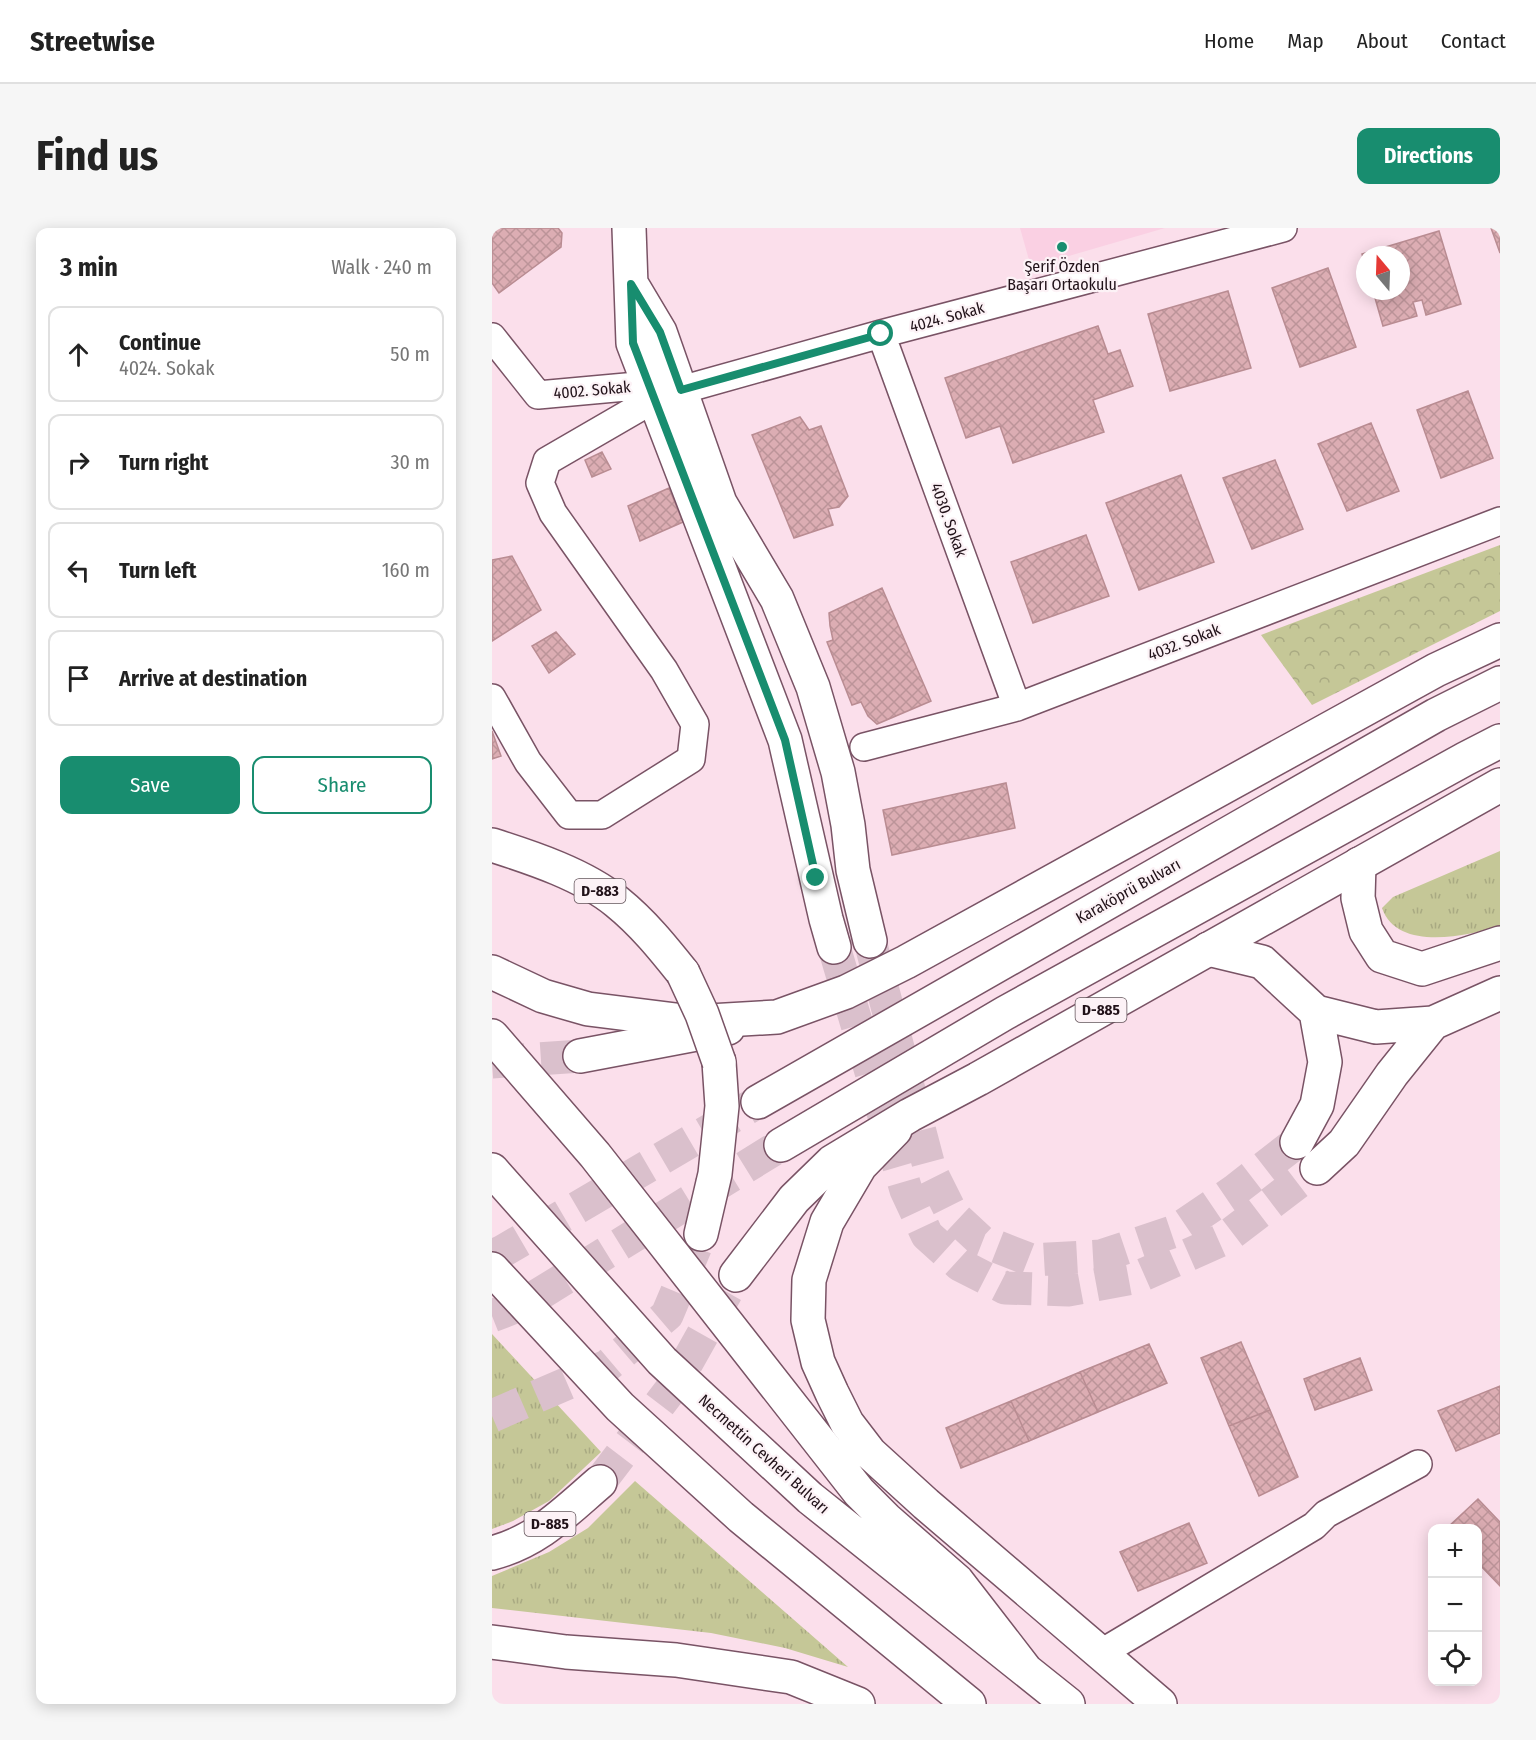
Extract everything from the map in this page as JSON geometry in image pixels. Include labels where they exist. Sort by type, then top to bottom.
[{"type":"main road","points":[[629,228],[633,343],[720,502],[777,599],[813,687],[838,772],[848,825],[853,870],[870,941]]},
{"type":"main road","points":[[661,391],[785,740],[834,947]]},
{"type":"main road","points":[[580,1056],[681,1038],[777,1017],[846,992],[906,962],[1436,670],[1500,640]]},
{"type":"main road","name":"Karaköprü Bulvarı","points":[[758,1102],[1436,715],[1500,683]]},
{"type":"main road","points":[[781,1145],[1005,1013],[1500,741]]},
{"type":"main road","name":"D-885","points":[[736,1275],[794,1199],[832,1162],[910,1115],[1500,785]]},
{"type":"main road","name":"D-883","points":[[492,844],[534,859],[588,884],[616,901],[642,925],[683,973],[702,1014],[719,1062],[722,1106],[718,1151],[701,1234]]},
{"type":"main road","points":[[1359,864],[1358,898],[1366,931],[1382,956],[1422,969],[1500,943]]},
{"type":"main road","points":[[1208,949],[1262,962],[1317,1012],[1376,1027],[1433,1023],[1500,993]]},
{"type":"main road","points":[[492,972],[543,996],[588,1010],[692,1022],[777,1017]]},
{"type":"main road","points":[[1297,1142],[1317,1104],[1325,1062],[1317,1012]]},
{"type":"main road","points":[[1317,1168],[1344,1143],[1392,1074],[1433,1023]]},
{"type":"main road","points":[[492,1036],[596,1155],[859,1492],[886,1519],[957,1581],[1024,1669]]},
{"type":"main road","points":[[910,1115],[860,1166],[826,1222],[809,1280],[808,1320],[818,1362],[847,1424],[870,1453],[926,1504],[1160,1704]]},
{"type":"main road","name":"Necmettin Cevheri Bulvarı","points":[[492,1170],[662,1361],[810,1497],[1068,1704]]},
{"type":"main road","points":[[492,1269],[620,1407],[741,1518],[969,1704]]},
{"type":"main road","name":"D-885","points":[[492,1553],[542,1532],[600,1482]]},
{"type":"main road","points":[[492,1642],[566,1652],[676,1660],[791,1677],[858,1704]]},
{"type":"street","name":"4024. Sokak","points":[[661,391],[1283,228]]},
{"type":"street","name":"4030. Sokak","points":[[881,334],[1017,707]]},
{"type":"street","name":"4002. Sokak","points":[[492,338],[538,395],[661,391]]},
{"type":"street","points":[[492,698],[528,762],[569,815],[602,815],[691,759],[695,724],[664,670],[553,513],[540,483],[547,461],[661,391]]},
{"type":"street","name":"4032. Sokak","points":[[864,747],[1017,707],[1500,521]]},
{"type":"street","points":[[1108,1660],[1108,1649],[1314,1526],[1326,1514],[1418,1464]]},
{"type":"shaded area","name":"Şerif Özden Başarı Ortaokulu","points":[[1020,228],[1165,228],[1031,267]]},
{"type":"green space","points":[[1500,545],[1500,611],[1312,705],[1261,635]]},
{"type":"green space","points":[[1500,851],[1500,926],[1470,934],[1417,936],[1402,931],[1390,922],[1382,908],[1393,897]]},
{"type":"green space","points":[[492,1334],[601,1452],[549,1501],[513,1521],[492,1529]]},
{"type":"green space","points":[[635,1481],[848,1667],[785,1648],[711,1633],[492,1608],[492,1576],[549,1552],[588,1528]]},
{"type":"building","points":[[492,228],[558,228],[562,233],[561,247],[499,293],[492,283]]},
{"type":"building","points":[[1491,228],[1500,228],[1500,253]]},
{"type":"building","points":[[1439,231],[1461,304],[1426,315],[1422,300],[1413,302],[1417,316],[1383,326],[1376,300],[1410,300],[1410,246],[1389,246]]},
{"type":"building","points":[[1328,268],[1356,347],[1300,367],[1272,288]]},
{"type":"building","points":[[1228,291],[1251,368],[1170,391],[1148,314]]},
{"type":"building","points":[[1098,326],[1108,354],[1120,350],[1133,386],[1093,400],[1104,432],[1013,463],[1000,426],[966,438],[945,378]]},
{"type":"building","points":[[1468,391],[1493,458],[1441,478],[1417,410]]},
{"type":"building","points":[[800,417],[809,430],[821,426],[848,496],[839,507],[828,509],[833,525],[794,538],[752,435]]},
{"type":"building","points":[[1371,423],[1399,491],[1347,511],[1318,444]]},
{"type":"building","points":[[602,452],[611,469],[592,477],[585,460]]},
{"type":"building","points":[[1275,460],[1303,529],[1252,549],[1223,478]]},
{"type":"building","points":[[1181,475],[1214,562],[1139,590],[1106,503]]},
{"type":"building","points":[[669,488],[683,522],[640,541],[628,506]]},
{"type":"building","points":[[1086,535],[1109,596],[1033,623],[1011,562]]},
{"type":"building","points":[[512,556],[541,610],[492,641],[492,560]]},
{"type":"building","points":[[882,588],[931,701],[877,724],[868,716],[861,702],[852,705],[827,642],[833,640],[829,613]]},
{"type":"building","points":[[556,632],[575,654],[549,673],[532,646]]},
{"type":"building","points":[[492,731],[501,756],[492,759]]},
{"type":"building","points":[[1006,783],[1015,828],[892,855],[883,810]]},
{"type":"building","points":[[1241,1342],[1270,1410],[1229,1426],[1201,1358]]},
{"type":"building","points":[[1149,1344],[1167,1383],[1098,1412],[1080,1372]]},
{"type":"building","points":[[1360,1358],[1372,1390],[1315,1410],[1304,1379]]},
{"type":"building","points":[[1080,1372],[1098,1412],[1029,1441],[1011,1401]]},
{"type":"building","points":[[1500,1386],[1500,1433],[1456,1451],[1438,1411]]},
{"type":"building","points":[[1011,1401],[1029,1441],[961,1468],[946,1428]]},
{"type":"building","points":[[1270,1410],[1298,1477],[1259,1496],[1229,1426]]},
{"type":"building","points":[[1478,1499],[1500,1522],[1500,1586],[1482,1567],[1482,1524],[1451,1524]]},
{"type":"building","points":[[1189,1523],[1207,1563],[1138,1591],[1120,1552]]},
{"type":"tunnel","points":[[870,941],[930,1170],[952,1214],[980,1240],[1031,1260],[1101,1256],[1175,1231],[1234,1191],[1297,1142]]},
{"type":"tunnel","points":[[834,947],[906,1190],[927,1235],[960,1265],[1005,1288],[1068,1290],[1138,1277],[1224,1239],[1317,1168]]},
{"type":"tunnel","points":[[492,1062],[580,1056]]},
{"type":"tunnel","points":[[492,1256],[758,1102]]},
{"type":"tunnel","points":[[492,1316],[525,1303],[781,1145]]},
{"type":"tunnel","points":[[492,1416],[607,1366],[667,1315],[701,1234]]},
{"type":"tunnel","points":[[600,1482],[675,1384],[736,1275]]},
{"type":"place","name":"Şerif Özden Başarı Ortaokulu","points":[[1062,247]]},
{"type":"route","points":[[816,878],[785,740],[633,343],[631,284],[660,332],[681,390],[881,334]]}]
